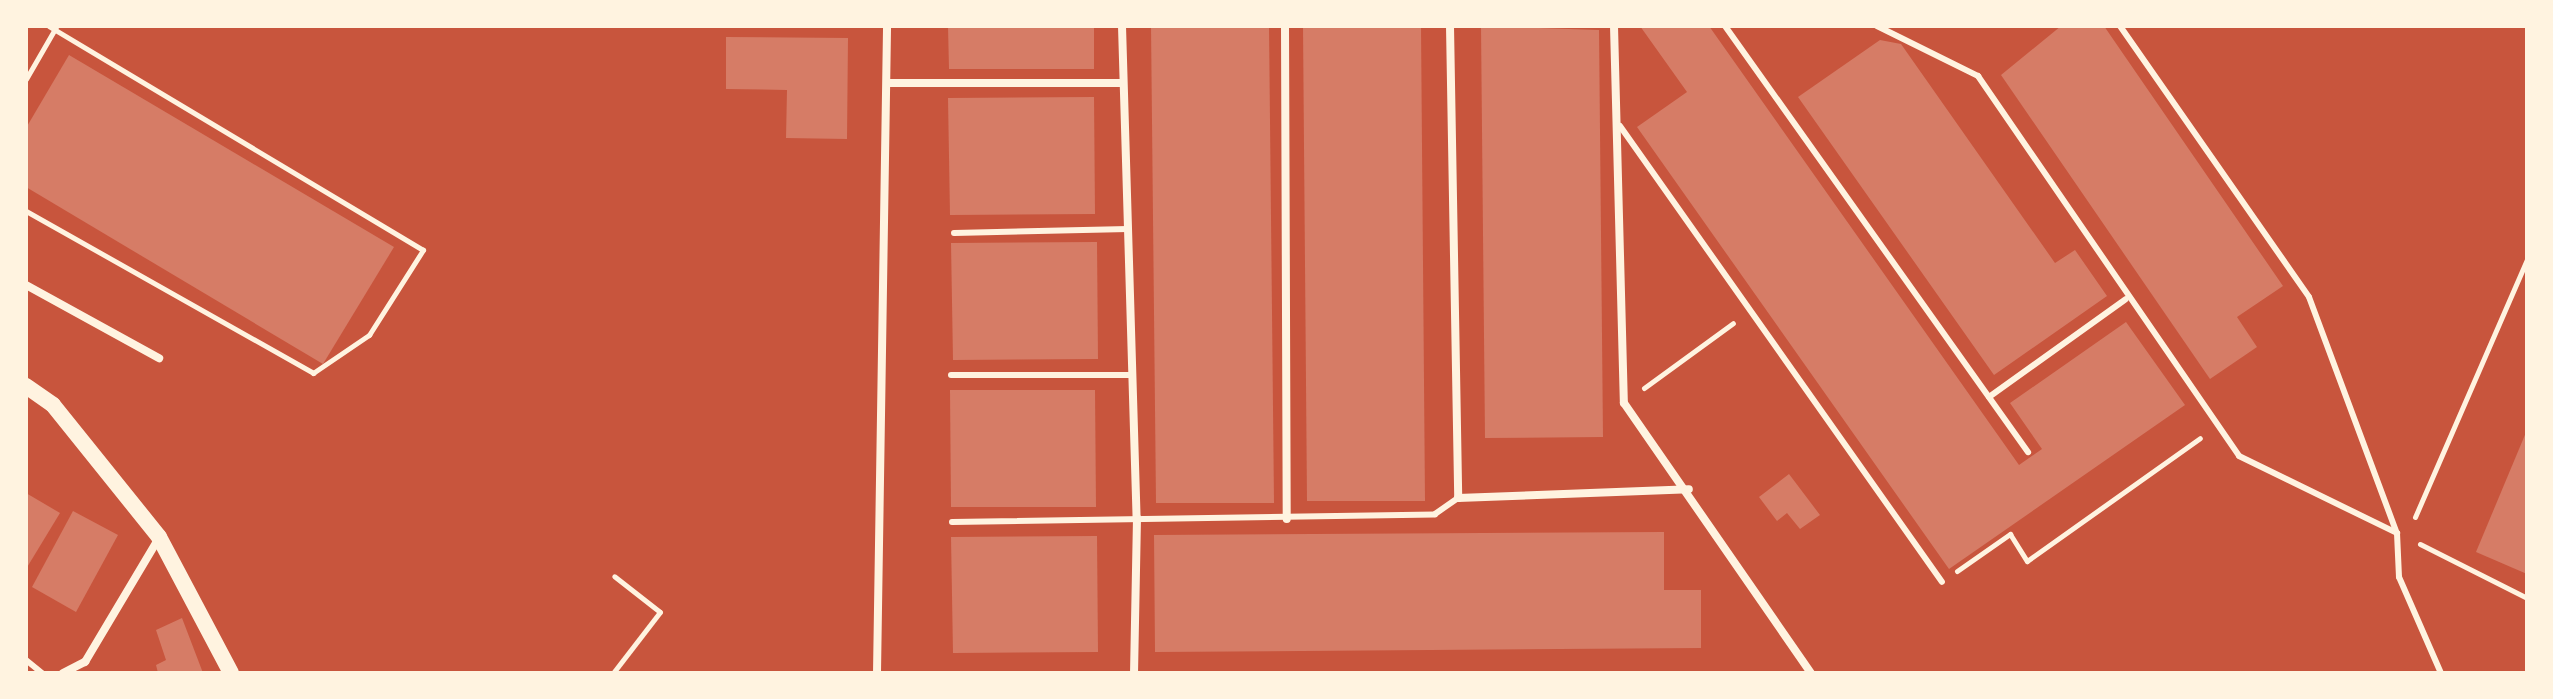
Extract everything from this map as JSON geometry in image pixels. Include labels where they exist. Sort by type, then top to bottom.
[{"type":"main road","points":[[26,386],[53,405],[159,537],[231,673]]},
{"type":"street","points":[[877,673],[887,26]]},
{"type":"street","points":[[1122,26],[1137,518],[1134,673]]},
{"type":"street","points":[[1285,26],[1287,519]]},
{"type":"street","points":[[1450,26],[1458,498],[1689,489]]},
{"type":"street","points":[[1614,26],[1620,126],[1624,403],[1689,489],[1811,673]]},
{"type":"street","points":[[888,83],[1123,83]]},
{"type":"street","points":[[26,285],[159,358]]},
{"type":"street","points":[[63,673],[85,662],[159,537]]},
{"type":"lane","points":[[1725,26],[2028,452]]},
{"type":"lane","points":[[1877,26],[1978,76],[2126,299],[2239,456],[2397,533]]},
{"type":"lane","points":[[2120,26],[2309,297],[2397,533],[2399,577],[2441,673]]},
{"type":"lane","points":[[1620,126],[1942,582]]},
{"type":"lane","points":[[954,233],[1128,229]]},
{"type":"lane","points":[[1989,397],[2126,299]]},
{"type":"lane","points":[[951,375],[1132,375]]},
{"type":"lane","points":[[952,522],[1287,519],[1435,514],[1458,498]]},
{"type":"lane","points":[[26,660],[42,673]]},
{"type":"path","points":[[26,79],[53,27],[423,250],[369,335],[313,373],[26,211]]},
{"type":"path","points":[[2527,259],[2425,509],[2397,533],[2527,598]]},
{"type":"path","points":[[1624,403],[1750,311]]},
{"type":"path","points":[[1942,582],[2010,534],[2027,561],[2218,426]]},
{"type":"path","points":[[613,673],[660,612],[614,576]]},
{"type":"building","points":[[948,26],[1094,26],[1094,69],[949,69]]},
{"type":"building","points":[[1151,26],[1269,26],[1274,503],[1156,503]]},
{"type":"building","points":[[1303,26],[1421,26],[1425,501],[1307,501]]},
{"type":"building","points":[[1481,26],[1599,30],[1603,437],[1485,438]]},
{"type":"building","points":[[1640,26],[1709,26],[2019,465],[2042,449],[2010,403],[2126,322],[2185,405],[1949,569],[1637,127],[1687,92]]},
{"type":"building","points":[[2061,26],[2104,26],[2283,286],[2237,317],[2257,347],[2210,379],[2001,75]]},
{"type":"building","points":[[726,37],[848,38],[847,139],[786,138],[787,90],[726,89]]},
{"type":"building","points":[[1880,40],[1901,44],[2055,263],[2075,250],[2107,296],[1994,375],[1798,97]]},
{"type":"building","points":[[69,55],[394,247],[323,364],[26,187],[26,128]]},
{"type":"building","points":[[1094,97],[1095,214],[950,215],[948,98]]},
{"type":"building","points":[[1097,242],[1098,359],[953,360],[951,243]]},
{"type":"building","points":[[950,390],[1095,390],[1096,507],[951,507]]},
{"type":"building","points":[[2527,430],[2527,574],[2476,552]]},
{"type":"building","points":[[1789,474],[1820,515],[1800,529],[1787,513],[1777,521],[1759,497]]},
{"type":"building","points":[[26,493],[60,513],[26,569]]},
{"type":"building","points":[[73,511],[118,535],[76,612],[32,587]]},
{"type":"building","points":[[1664,532],[1664,590],[1701,590],[1701,648],[1155,652],[1154,535]]},
{"type":"building","points":[[1097,536],[1098,652],[953,653],[951,537]]},
{"type":"building","points":[[182,618],[203,673],[158,673],[156,665],[166,660],[156,630]]}]
